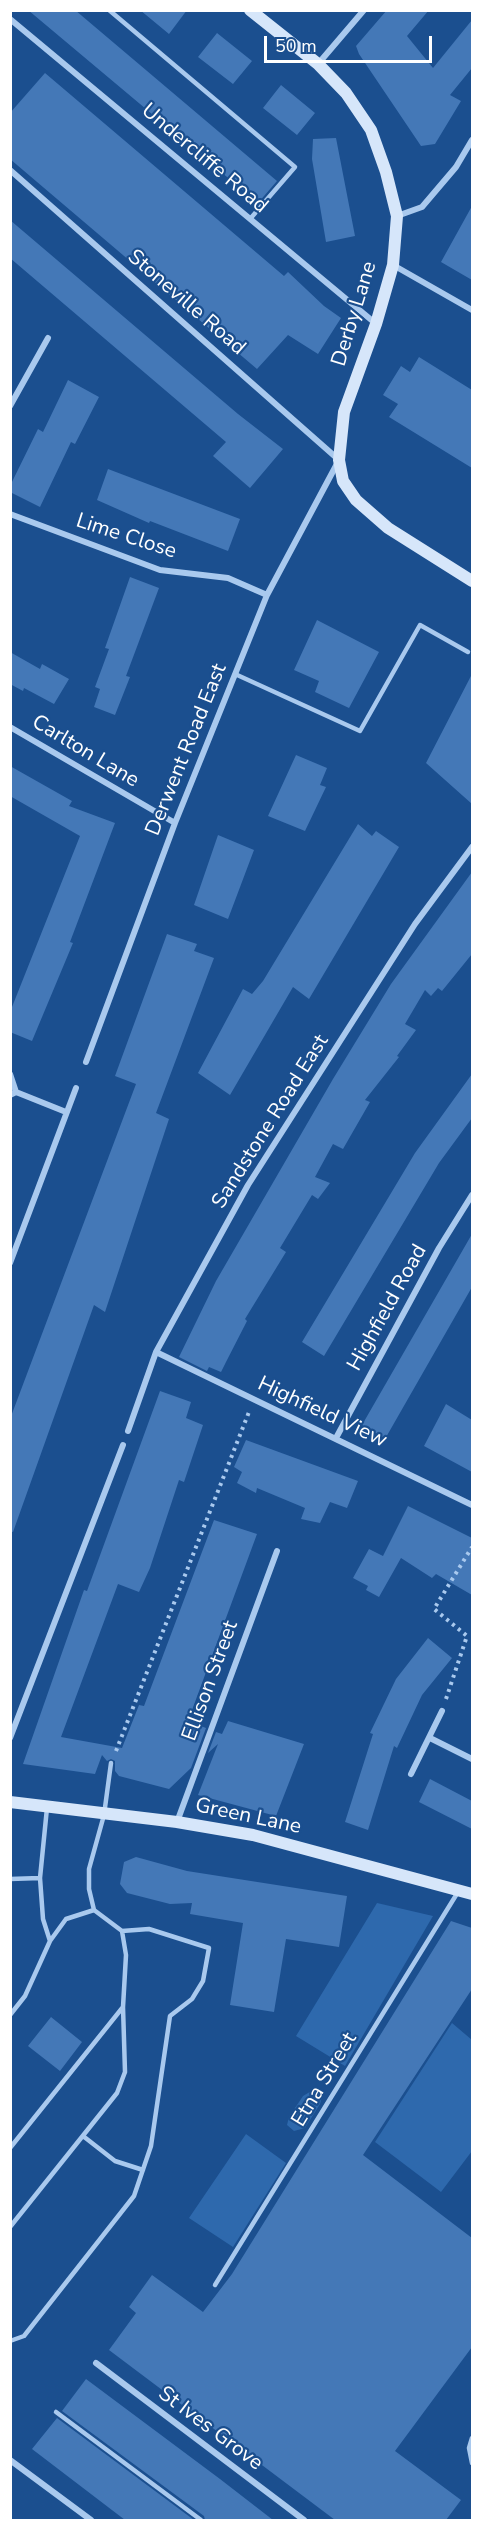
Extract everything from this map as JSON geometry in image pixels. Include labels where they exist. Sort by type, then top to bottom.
[{"type":"street","name":"Derby Lane","points":[[250,10],[318,64],[346,93],[371,130],[386,172],[397,216],[393,265],[376,324],[344,412],[339,460],[343,481],[356,500],[388,528],[472,580]]},
{"type":"street","points":[[318,64],[364,10]]},
{"type":"street","name":"Undercliffe Road","points":[[10,19],[376,324]]},
{"type":"street","points":[[397,216],[422,207],[456,167],[472,140]]},
{"type":"street","name":"Stoneville Road","points":[[10,170],[339,460]]},
{"type":"street","points":[[393,265],[472,310]]},
{"type":"street","points":[[10,406],[48,338]]},
{"type":"street","name":"Derwent Road East","points":[[86,1062],[175,823],[267,595],[339,460]]},
{"type":"street","name":"Lime Close","points":[[10,514],[160,570],[228,578],[267,595]]},
{"type":"street","name":"Carlton Lane","points":[[10,727],[175,823]]},
{"type":"street","name":"Sandstone Road East","points":[[128,1431],[156,1352],[255,1175],[415,924],[472,847]]},
{"type":"street","points":[[10,1074],[13,1094],[66,1112]]},
{"type":"street","points":[[10,1263],[76,1088]]},
{"type":"street","name":"Highfield Road","points":[[336,1438],[439,1248],[472,1195]]},
{"type":"street","name":"Highfield View","points":[[156,1352],[472,1505]]},
{"type":"street","points":[[10,1738],[123,1445]]},
{"type":"street","name":"Ellison Street","points":[[177,1822],[277,1551]]},
{"type":"street","points":[[411,1774],[442,1711]]},
{"type":"street","points":[[429,1738],[472,1759]]},
{"type":"street","name":"Green Lane","points":[[10,1802],[177,1822],[253,1835],[472,1894]]},
{"type":"street","name":"St Ives Grove","points":[[96,2363],[304,2520]]},
{"type":"street","points":[[10,2460],[91,2520]]},
{"type":"lane","points":[[109,10],[296,167],[250,219]]},
{"type":"lane","points":[[235,674],[360,731],[420,625],[468,652]]},
{"type":"lane","points":[[10,2341],[24,2336],[134,2196],[151,2146],[170,2016],[192,1999],[203,1981],[209,1948],[149,1929],[122,1930],[94,1910],[89,1888],[89,1869],[104,1815],[111,1763]]},
{"type":"lane","points":[[47,1807],[39,1878],[43,1919],[50,1941]]},
{"type":"lane","points":[[10,1879],[39,1878]]},
{"type":"lane","name":"Etna Street","points":[[215,2285],[303,2147],[459,1891]]},
{"type":"lane","points":[[10,2015],[24,1996],[50,1941],[66,1919],[94,1910]]},
{"type":"lane","points":[[10,2227],[117,2093],[125,2072],[123,2007],[126,1955],[122,1930]]},
{"type":"lane","points":[[10,2148],[123,2007]]},
{"type":"lane","points":[[83,2136],[115,2161],[143,2170]]},
{"type":"lane","points":[[56,2412],[201,2520]]},
{"type":"lane","points":[[472,2438],[469,2448],[472,2463]]},
{"type":"path","points":[[111,1763],[254,1399]]},
{"type":"path","points":[[442,1711],[467,1636],[434,1610],[472,1547]]},
{"type":"shaded area","points":[[377,1903],[433,1916],[345,2066],[296,2036]]},
{"type":"shaded area","points":[[452,2023],[472,2040],[472,2151],[441,2192],[375,2142]]},
{"type":"shaded area","points":[[313,2090],[322,2097],[320,2104],[305,2128],[294,2131],[287,2125],[289,2117],[303,2096]]},
{"type":"shaded area","points":[[246,2134],[286,2163],[233,2247],[189,2218]]},
{"type":"building","points":[[28,10],[75,10],[277,181],[258,203]]},
{"type":"building","points":[[140,10],[187,10],[169,34]]},
{"type":"building","points":[[387,10],[429,10],[407,36],[433,68],[472,20],[472,68],[450,95],[461,101],[435,144],[421,146],[359,54],[356,46]]},
{"type":"building","points":[[217,33],[252,61],[233,84],[198,57]]},
{"type":"building","points":[[45,73],[284,276],[288,272],[324,306],[341,318],[318,354],[288,335],[257,369],[10,159],[10,113]]},
{"type":"building","points":[[281,85],[315,113],[297,135],[263,108]]},
{"type":"building","points":[[336,138],[355,236],[326,242],[312,159],[313,139]]},
{"type":"building","points":[[472,206],[472,280],[441,262]]},
{"type":"building","points":[[10,220],[238,414],[283,449],[250,488],[213,456],[226,442],[10,258]]},
{"type":"building","points":[[419,357],[472,390],[472,468],[389,417],[398,404],[383,395],[401,366],[410,372]]},
{"type":"building","points":[[68,380],[99,397],[75,444],[71,442],[40,507],[10,492],[10,486],[38,429],[43,432]]},
{"type":"building","points":[[108,469],[240,519],[228,551],[150,521],[149,523],[97,500]]},
{"type":"building","points":[[130,577],[159,588],[126,676],[130,677],[115,715],[94,707],[100,689],[95,687],[109,649],[105,648]]},
{"type":"building","points":[[317,620],[379,652],[349,708],[315,692],[319,681],[294,670]]},
{"type":"building","points":[[10,652],[40,669],[42,664],[69,679],[54,704],[24,688],[23,691],[10,684]]},
{"type":"building","points":[[472,674],[472,804],[426,763]]},
{"type":"building","points":[[296,755],[327,768],[320,785],[326,787],[305,831],[268,816]]},
{"type":"building","points":[[10,766],[72,801],[69,806],[115,823],[70,942],[73,943],[32,1041],[10,1032],[10,1012],[80,836],[10,796]]},
{"type":"building","points":[[358,824],[372,836],[376,831],[399,847],[309,999],[293,987],[230,1095],[198,1073],[243,989],[252,994],[263,981]]},
{"type":"building","points":[[218,835],[254,850],[228,919],[194,905]]},
{"type":"building","points":[[472,872],[472,954],[442,991],[438,988],[431,996],[425,990],[405,1024],[416,1030],[397,1056],[399,1057],[365,1100],[370,1102],[343,1149],[333,1144],[315,1177],[330,1183],[318,1199],[312,1195],[280,1248],[286,1252],[245,1319],[247,1321],[221,1372],[209,1367],[207,1371],[179,1357],[216,1281],[333,1079],[391,984]]},
{"type":"building","points":[[167,934],[197,944],[194,951],[214,958],[156,1113],[169,1119],[105,1312],[94,1305],[13,1532],[10,1531],[10,1419],[136,1084],[115,1076]]},
{"type":"building","points":[[472,1074],[472,1118],[439,1163],[324,1356],[302,1342],[415,1153]]},
{"type":"building","points":[[472,1234],[472,1287],[385,1439],[362,1425]]},
{"type":"building","points":[[160,1391],[191,1402],[186,1418],[203,1425],[184,1482],[179,1480],[150,1568],[139,1592],[118,1584],[61,1737],[122,1748],[139,1705],[144,1706],[214,1520],[257,1534],[188,1721],[206,1728],[191,1768],[169,1789],[119,1776],[115,1771],[115,1761],[111,1759],[107,1761],[102,1755],[95,1774],[23,1764],[84,1590],[87,1591]]},
{"type":"building","points":[[446,1404],[472,1420],[472,1472],[424,1446]]},
{"type":"building","points":[[246,1440],[358,1481],[347,1508],[330,1502],[320,1523],[301,1519],[305,1508],[257,1488],[256,1493],[237,1483],[242,1472],[234,1467]]},
{"type":"building","points":[[408,1506],[472,1538],[472,1595],[436,1574],[432,1578],[401,1558],[379,1597],[366,1590],[368,1586],[353,1578],[369,1549],[383,1556]]},
{"type":"building","points":[[428,1638],[452,1658],[422,1695],[397,1748],[394,1746],[368,1830],[345,1822],[373,1734],[370,1733],[396,1679]]},
{"type":"building","points":[[228,1721],[304,1744],[276,1816],[198,1795],[218,1744],[208,1753],[216,1732],[222,1734]]},
{"type":"building","points":[[430,1779],[472,1801],[472,1829],[419,1802]]},
{"type":"building","points":[[136,1857],[187,1871],[347,1896],[339,1947],[286,1939],[274,2012],[230,2005],[243,1923],[190,1914],[192,1903],[170,1904],[127,1893],[120,1884],[124,1862]]},
{"type":"building","points":[[451,1921],[472,1928],[472,1989],[363,2155],[472,2238],[472,2347],[395,2451],[461,2500],[446,2520],[335,2520],[109,2350],[136,2313],[129,2307],[152,2275],[203,2312],[232,2274]]},
{"type":"building","points":[[51,2017],[82,2042],[60,2071],[28,2046]]},
{"type":"building","points":[[86,2379],[273,2520],[205,2520],[204,2516],[62,2411]]},
{"type":"building","points":[[57,2418],[194,2520],[125,2520],[32,2449]]}]
